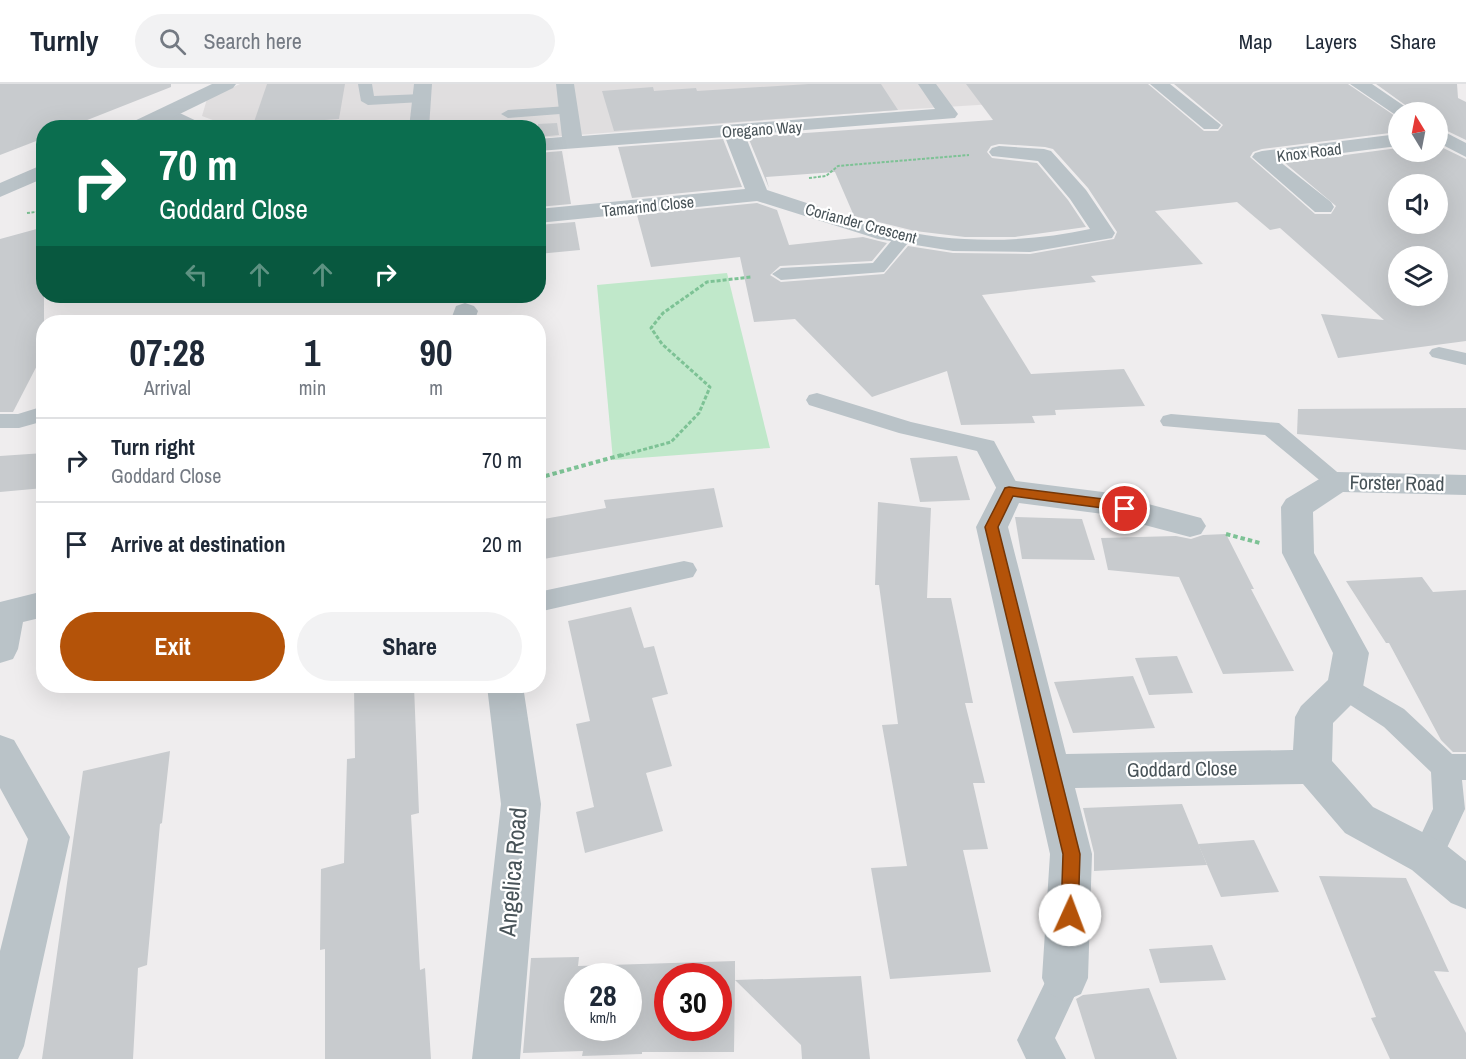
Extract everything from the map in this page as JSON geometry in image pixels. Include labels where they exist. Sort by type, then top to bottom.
[{"type":"street","points":[[152,120],[226,84]]},
{"type":"street","points":[[565,84],[573,143]]},
{"type":"street","name":"Oregano Way","points":[[546,145],[948,114],[927,84]]},
{"type":"street","points":[[1159,84],[1210,125]]},
{"type":"street","points":[[1359,84],[1388,102]]},
{"type":"street","points":[[419,120],[422,91]]},
{"type":"street","points":[[167,113],[181,120]]},
{"type":"street","points":[[733,131],[756,187]]},
{"type":"street","name":"Knox Road","points":[[1323,207],[1262,157],[1388,141]]},
{"type":"street","points":[[1448,141],[1466,151]]},
{"type":"street","name":"Coriander Crescent","points":[[756,187],[903,238],[991,247],[1071,241],[1104,234],[1078,195],[1044,155],[999,152]]},
{"type":"street","points":[[0,191],[36,174]]},
{"type":"street","name":"Tamarind Close","points":[[546,215],[756,187]]},
{"type":"street","name":"Forster Road","points":[[1345,687],[1351,653],[1298,553],[1297,507],[1337,482],[1466,485]]},
{"type":"street","points":[[1065,978],[1071,854],[992,527],[1009,491],[1103,503],[1190,526]]},
{"type":"street","points":[[0,649],[4,615],[36,606]]},
{"type":"street","points":[[1345,687],[1314,717],[1312,767],[1359,820],[1427,856],[1466,888]]},
{"type":"street","name":"Angelica Road","points":[[496,1059],[521,804],[506,693]]},
{"type":"street","points":[[0,752],[49,837],[0,1046]]},
{"type":"street","name":"Goddard Close","points":[[1052,771],[1312,767]]},
{"type":"lane","points":[[365,84],[368,101],[422,91]]},
{"type":"lane","points":[[508,114],[568,110]]},
{"type":"lane","points":[[781,274],[878,268],[903,238]]},
{"type":"lane","points":[[1439,353],[1466,359]]},
{"type":"lane","points":[[818,400],[907,428],[987,446],[1009,491]]},
{"type":"lane","points":[[0,421],[19,421],[36,416]]},
{"type":"lane","points":[[1171,421],[1271,428],[1337,482]]},
{"type":"lane","points":[[546,600],[684,570]]},
{"type":"lane","points":[[1345,687],[1394,718],[1456,767],[1449,809],[1427,856]]},
{"type":"lane","points":[[1047,1059],[1035,1040],[1065,978]]},
{"type":"path","points":[[756,187],[826,176],[838,166],[999,152]]},
{"type":"path","points":[[546,476],[671,442],[699,413],[710,387],[662,344],[651,328],[663,313],[707,282],[781,274]]},
{"type":"path","points":[[1190,526],[1298,553]]},
{"type":"shaded area","points":[[240,84],[1072,84],[1088,98],[898,110],[546,137],[546,120],[213,120],[202,116],[207,99]]},
{"type":"green space","points":[[727,273],[770,448],[613,460],[597,285]]},
{"type":"building","points":[[0,84],[171,84],[171,87],[87,120],[36,120],[36,141],[0,155]]},
{"type":"building","points":[[267,84],[345,84],[339,119],[255,120]]},
{"type":"building","points":[[809,84],[881,84],[898,110],[614,131],[602,91],[653,87],[654,91],[696,88],[697,91]]},
{"type":"building","points":[[966,84],[1148,84],[1204,131],[1218,131],[1223,125],[1174,84],[1348,84],[1388,111],[1388,133],[1262,149],[1253,152],[1250,157],[1315,214],[1331,214],[1336,206],[1285,163],[1388,149],[1388,162],[1448,162],[1448,150],[1466,159],[1466,341],[1338,358],[1321,314],[1384,320],[1280,228],[1270,230],[1237,202],[1155,211],[1203,264],[1091,276],[1096,282],[982,295],[1031,374],[1124,369],[1145,406],[1055,410],[1056,415],[1032,416],[1035,423],[961,425],[947,371],[872,397],[795,319],[754,322],[740,257],[651,267],[637,215],[757,203],[777,210],[789,245],[863,237],[887,243],[872,261],[780,266],[770,275],[781,282],[884,274],[908,246],[953,253],[1030,254],[1114,239],[1117,232],[1088,188],[1053,149],[999,144],[991,146],[987,152],[992,158],[1037,163],[1068,200],[1086,227],[1015,237],[965,237],[915,231],[854,216],[835,172],[766,177],[769,188],[748,137],[993,120]]},
{"type":"building","points":[[1376,84],[1457,84],[1458,98],[1466,102],[1466,140],[1448,131],[1448,102],[1401,102]]},
{"type":"building","points":[[557,123],[559,135],[546,136],[546,124]]},
{"type":"building","points":[[723,139],[742,187],[632,198],[618,147]]},
{"type":"building","points":[[562,151],[571,204],[546,206],[546,152]]},
{"type":"building","points":[[575,222],[580,250],[546,253],[546,224]]},
{"type":"building","points":[[36,229],[36,303],[44,303],[44,315],[36,315],[36,367],[13,412],[0,412],[0,239]]},
{"type":"building","points":[[1466,408],[1466,450],[1297,434],[1298,409]]},
{"type":"building","points":[[36,454],[36,489],[0,492],[0,456]]},
{"type":"building","points":[[957,456],[970,500],[920,502],[910,458]]},
{"type":"building","points":[[714,488],[723,527],[546,559],[546,519],[606,508],[604,500]]},
{"type":"building","points":[[878,502],[931,508],[927,598],[951,598],[973,703],[965,703],[985,783],[973,783],[988,849],[963,850],[991,972],[890,979],[871,868],[907,866],[882,725],[898,724],[879,585],[875,585]]},
{"type":"building","points":[[1015,517],[1082,519],[1095,560],[1022,559]]},
{"type":"building","points":[[1226,534],[1254,589],[1251,589],[1294,671],[1223,674],[1179,577],[1108,570],[1101,538],[1176,536],[1191,539],[1203,535]]},
{"type":"building","points":[[1422,577],[1433,592],[1466,590],[1466,752],[1453,752],[1441,740],[1389,643],[1386,643],[1346,581]]},
{"type":"building","points":[[631,607],[644,648],[654,646],[668,694],[652,698],[672,766],[646,773],[663,831],[585,853],[576,812],[594,807],[576,724],[590,721],[568,621]]},
{"type":"building","points":[[1177,656],[1193,693],[1149,695],[1135,658]]},
{"type":"building","points":[[1133,676],[1155,728],[1073,733],[1054,682]]},
{"type":"building","points":[[354,693],[414,693],[419,813],[411,815],[420,970],[425,968],[431,1059],[325,1059],[325,949],[320,950],[321,869],[344,863],[347,759],[355,758]]},
{"type":"building","points":[[170,751],[162,823],[160,824],[147,965],[138,968],[133,1059],[42,1059],[83,771]]},
{"type":"building","points":[[1182,804],[1207,865],[1094,871],[1094,853],[1083,808]]},
{"type":"building","points":[[1254,840],[1279,892],[1221,897],[1198,844]]},
{"type":"building","points":[[1319,876],[1406,878],[1449,972],[1434,971],[1466,1033],[1466,1059],[1390,1059],[1371,1018],[1376,1017]]},
{"type":"building","points":[[1212,945],[1226,980],[1160,983],[1149,949]]},
{"type":"building","points":[[579,957],[578,963],[564,963],[564,1041],[642,1041],[642,964],[654,964],[654,1041],[732,1041],[732,963],[672,963],[735,961],[734,1052],[642,1052],[642,1054],[582,1056],[583,1051],[523,1053],[531,958]]},
{"type":"building","points":[[861,976],[870,1059],[802,1059],[801,1045],[735,980]]},
{"type":"building","points":[[1149,988],[1177,1059],[1095,1059],[1076,999],[1083,995]]},
{"type":"route","points":[[1070,915],[1071,854],[992,527],[1009,491],[1103,503],[1125,509]]}]
